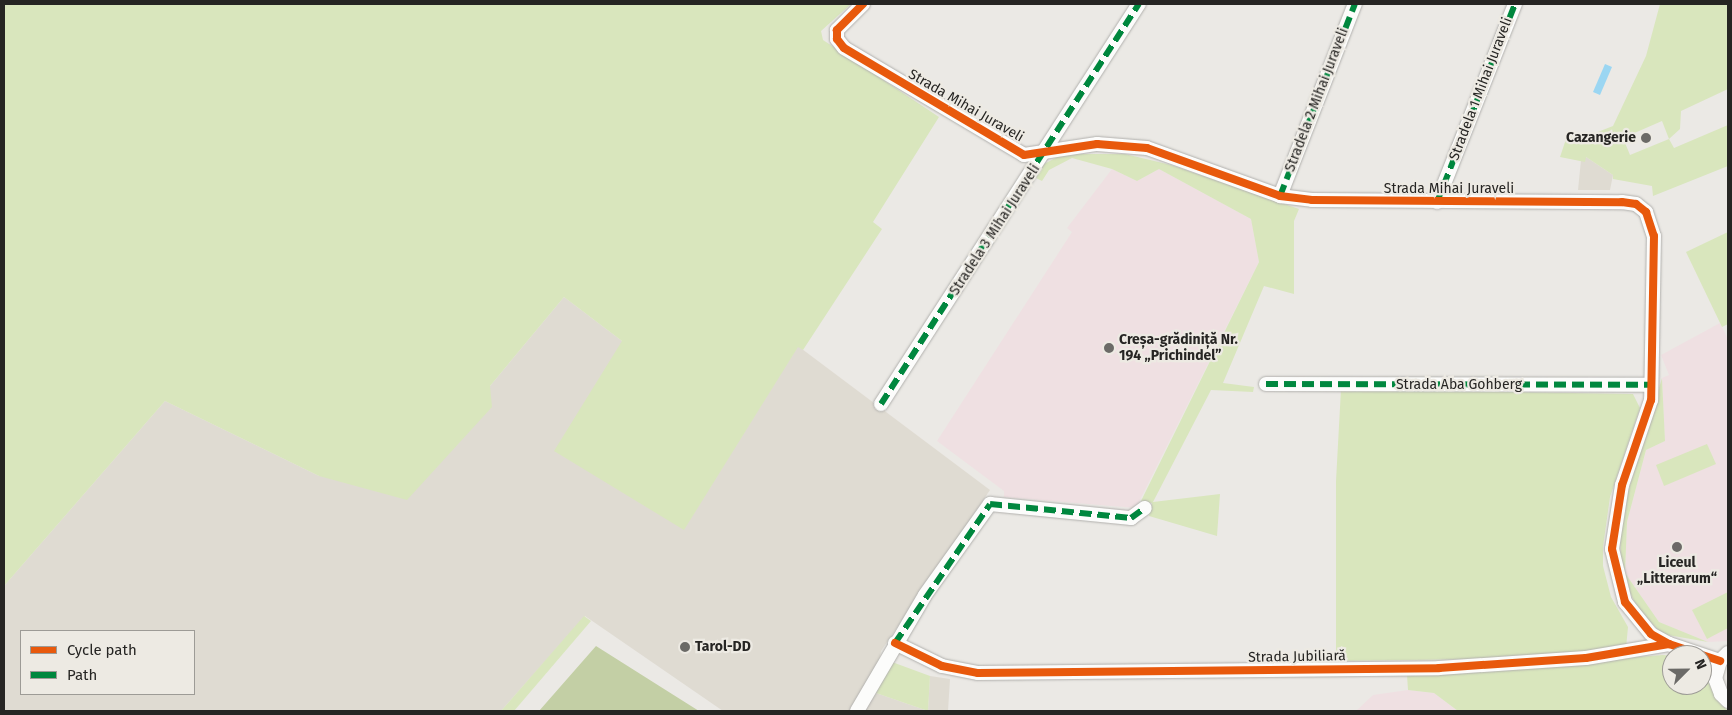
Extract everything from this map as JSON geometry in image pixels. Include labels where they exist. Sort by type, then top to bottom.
[{"type":"street","name":"Strada Mihai Juraveli","points":[[864,4],[841,24],[836,34],[844,48],[1000,144],[1024,155],[1046,152],[1067,145],[1097,144],[1147,148],[1280,196],[1312,200],[1622,202],[1636,204],[1646,212],[1654,236],[1651,385],[1639,440],[1618,501],[1612,549],[1625,602],[1651,634],[1669,644]]},
{"type":"street","name":"Stradela 3 Mihai Juraveli","points":[[881,404],[1046,152],[1139,4]]},
{"type":"street","name":"Stradela 2 Mihai Juraveli","points":[[1280,196],[1355,4]]},
{"type":"street","name":"Stradela 1 Mihai Juraveli","points":[[1437,202],[1515,4]]},
{"type":"street","name":"Strada Aba Gohberg","points":[[1266,384],[1651,385]]},
{"type":"street","points":[[857,711],[895,643],[990,504],[1131,518],[1145,508]]},
{"type":"street","name":"Strada Jubiliară","points":[[895,643],[942,666],[992,673],[1440,668],[1586,658],[1669,644],[1724,657]]},
{"type":"street","points":[[1724,657],[1717,686],[1728,701]]},
{"type":"shaded area","points":[[1586,157],[1613,175],[1610,190],[1578,190],[1581,160]]},
{"type":"shaded area","name":"Creșa-grădiniță Nr. 194 „Prichindel”","points":[[1112,169],[1137,181],[1159,169],[1251,219],[1259,262],[1136,508],[1004,497],[1004,491],[937,441],[1072,232],[1067,228]]},
{"type":"shaded area","points":[[564,297],[622,341],[684,529],[798,346],[990,490],[881,651],[878,667],[851,711],[723,711],[585,616],[501,711],[4,711],[4,586],[165,401],[319,476],[490,386]]},
{"type":"shaded area","name":"Liceul „Litterarum“","points":[[1720,323],[1728,339],[1728,641],[1708,642],[1659,622],[1625,573],[1627,522],[1646,450],[1665,441],[1662,378],[1669,375],[1661,355]]},
{"type":"shaded area","points":[[930,676],[950,679],[948,711],[928,711]]},
{"type":"shaded area","points":[[1408,690],[1434,693],[1458,711],[1356,711],[1373,695]]},
{"type":"shaded area","points":[[876,693],[928,711],[865,711]]},
{"type":"green space","points":[[4,4],[851,4],[821,31],[823,40],[939,117],[873,222],[882,229],[803,350],[798,347],[684,530],[554,451],[622,341],[564,297],[490,386],[492,407],[407,500],[319,476],[165,401],[4,586]]},
{"type":"green space","points":[[1660,4],[1728,4],[1728,89],[1681,111],[1680,129],[1669,139],[1674,148],[1728,125],[1728,166],[1653,196],[1652,186],[1613,179],[1613,175],[1586,157],[1585,162],[1560,157],[1567,136],[1590,135],[1613,126],[1646,56]],"holes":[[[1662,121],[1669,139],[1630,155],[1623,138]]]},
{"type":"green space","points":[[1063,154],[1125,154],[1171,165],[1299,209],[1294,221],[1294,294],[1264,286],[1223,383],[1254,387],[1253,392],[1211,390],[1153,502],[1220,494],[1217,536],[1149,516],[1152,503],[1141,501],[1259,262],[1251,219],[1159,169],[1137,181],[1112,169],[1072,158],[1049,170],[1042,181],[1036,178],[1044,164]]},
{"type":"green space","points":[[1728,232],[1728,324],[1722,327],[1686,252]]},
{"type":"green space","points":[[1662,378],[1665,441],[1646,450],[1627,522],[1625,573],[1659,622],[1708,642],[1662,634],[1638,609],[1621,574],[1620,519]]},
{"type":"green space","points":[[1341,389],[1633,394],[1640,408],[1610,497],[1603,547],[1603,566],[1611,597],[1628,627],[1626,648],[1480,659],[1336,661],[1336,481]]},
{"type":"green space","points":[[1707,444],[1716,464],[1664,486],[1656,465]]},
{"type":"green space","points":[[1728,592],[1728,628],[1707,639],[1692,610]]},
{"type":"green space","points":[[584,616],[591,621],[514,711],[501,711]]},
{"type":"green space","points":[[596,646],[672,694],[699,711],[539,711]]},
{"type":"green space","points":[[1662,655],[1662,695],[1712,695],[1712,679],[1716,698],[1728,711],[1458,711],[1434,693],[1408,690],[1407,675]]},
{"type":"green space","points":[[892,662],[930,676],[928,711],[876,693]]},
{"type":"water","points":[[1605,64],[1612,67],[1600,95],[1593,92]]},
{"type":"marked path","points":[[881,404],[1139,4]]},
{"type":"marked path","points":[[1280,196],[1355,4]]},
{"type":"marked path","points":[[1437,202],[1515,4]]},
{"type":"marked path","points":[[1266,384],[1651,385]]},
{"type":"marked path","points":[[895,643],[990,504],[1131,518],[1145,508]]},
{"type":"cycle path","points":[[863,4],[837,30],[837,39],[844,48],[1024,155],[1097,144],[1147,148],[1280,196],[1312,200],[1622,202],[1636,204],[1646,212],[1654,236],[1651,400],[1622,485],[1612,549],[1625,602],[1651,634],[1669,644]]},
{"type":"cycle path","points":[[895,643],[942,666],[978,673],[1439,668],[1586,658],[1669,644],[1720,661]]},
{"type":"place","name":"Cazangerie","points":[[1646,138]]},
{"type":"place","name":"Creșa-grădiniță Nr. 194 „Prichindel”","points":[[1109,348]]},
{"type":"place","name":"Liceul „Litterarum“","points":[[1677,547]]},
{"type":"place","name":"Tarol-DD","points":[[685,647]]}]
